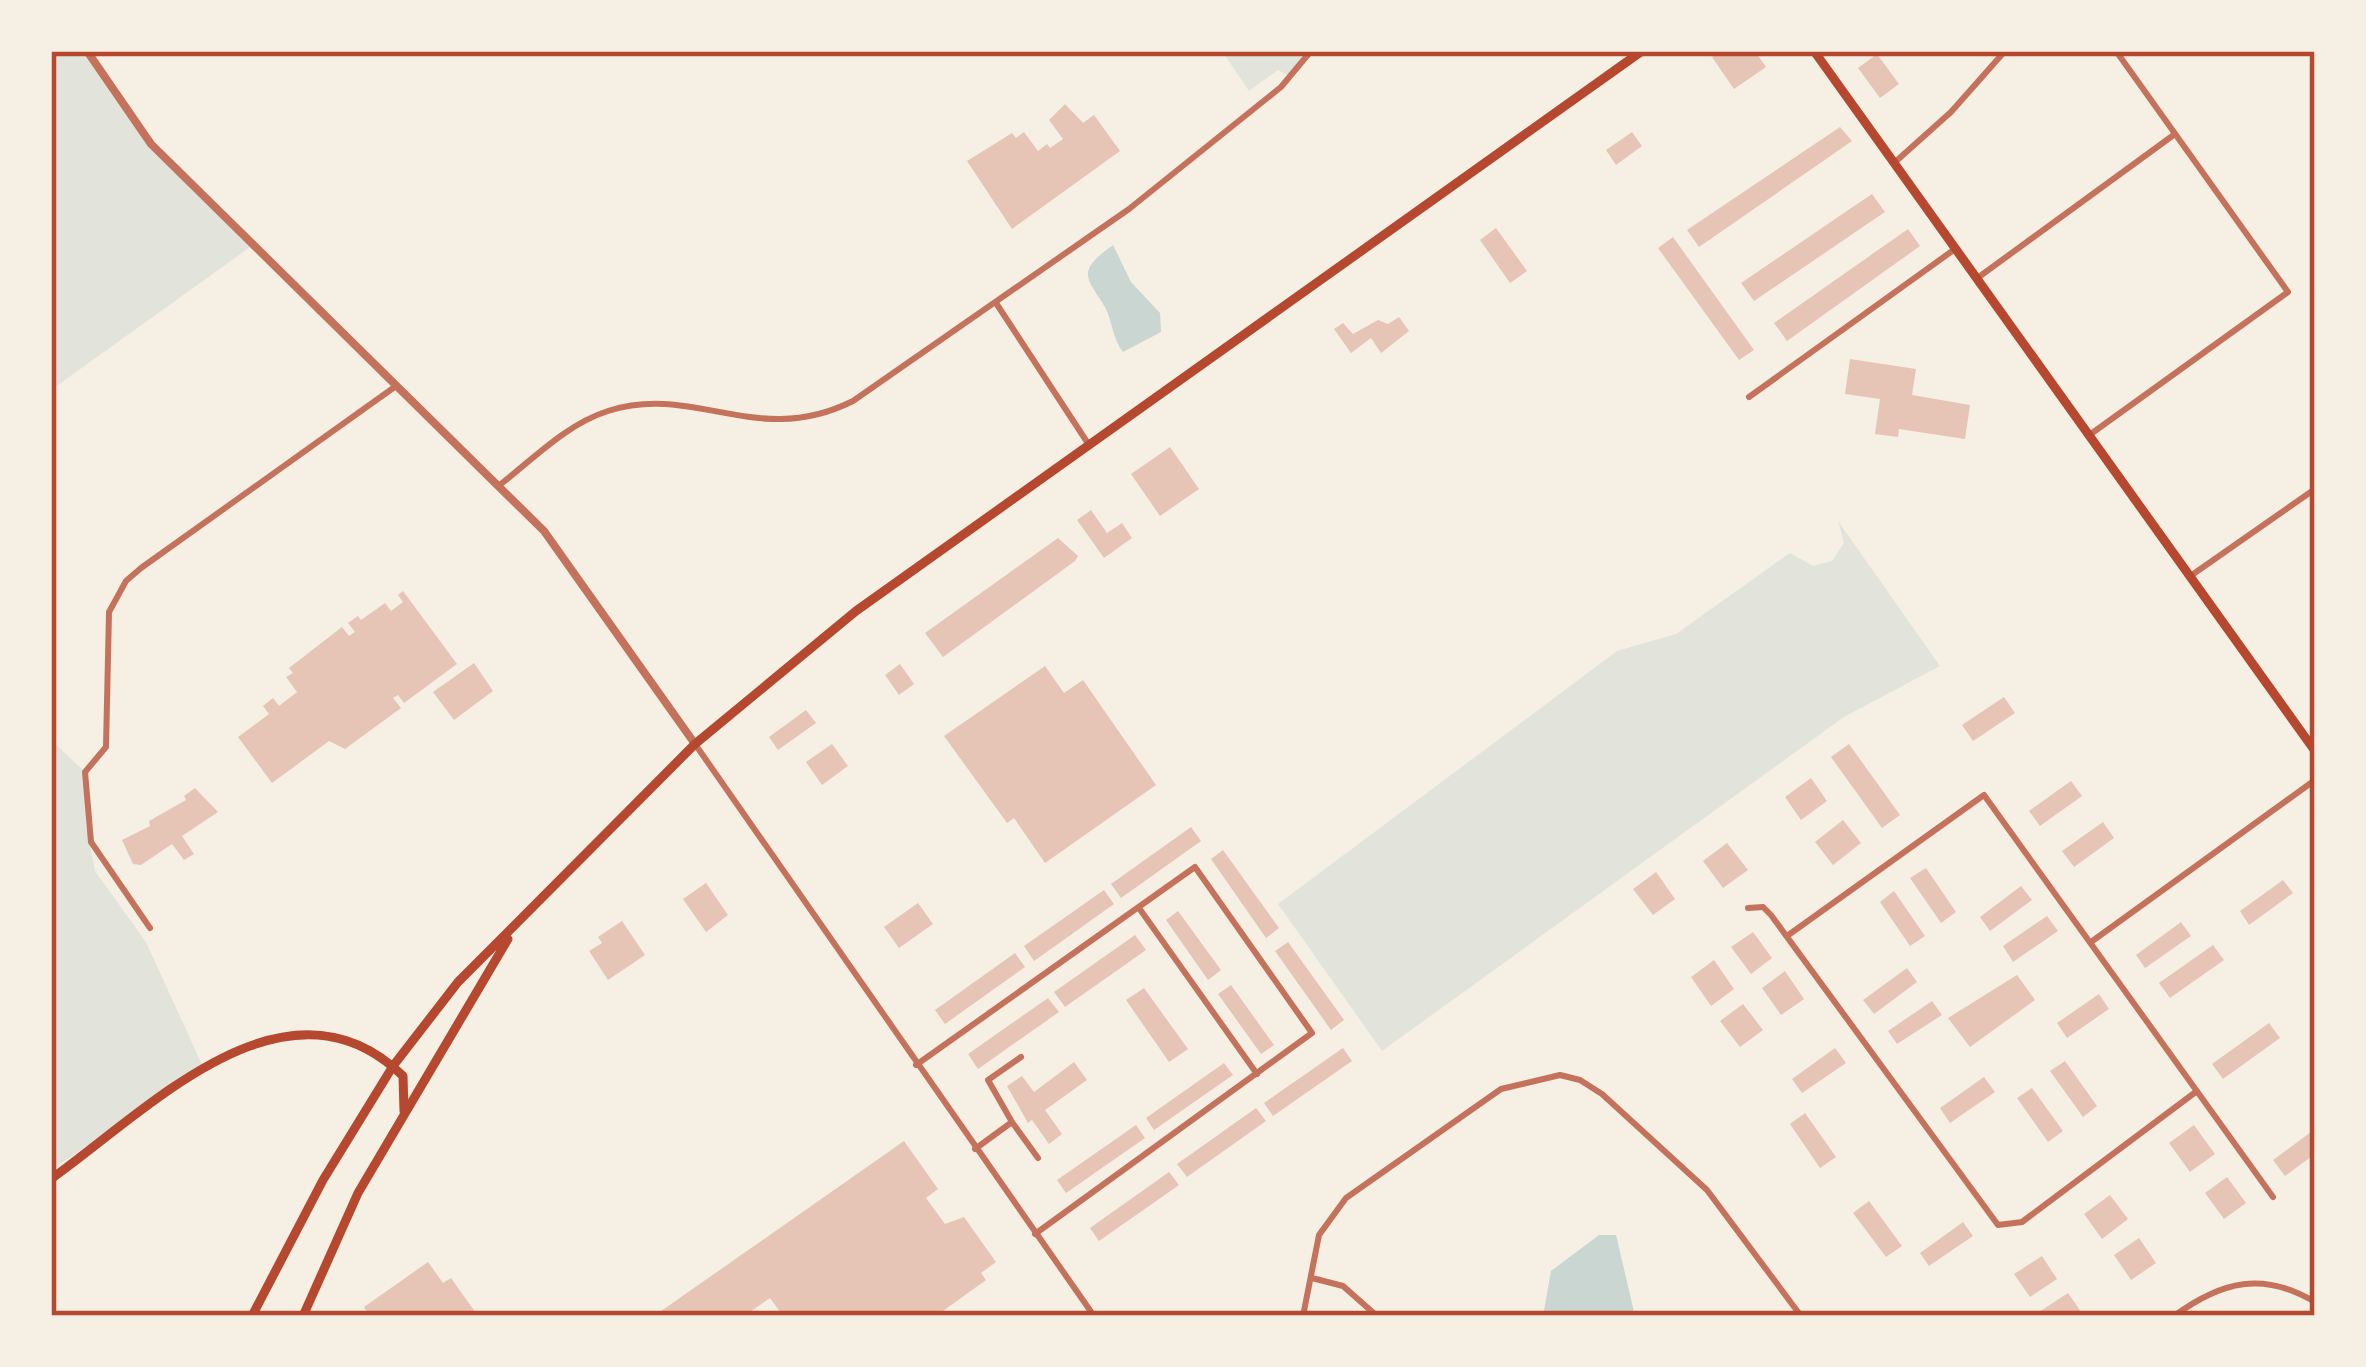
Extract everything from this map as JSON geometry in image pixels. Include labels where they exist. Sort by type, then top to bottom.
[{"type":"main road","points":[[252,1316],[323,1180],[393,1066],[458,982],[694,744],[856,611],[1642,51]]},
{"type":"main road","points":[[1814,51],[2315,751]]},
{"type":"main road","points":[[303,1316],[358,1193],[514,929]]},
{"type":"main road","points":[[51,1179],[217,1060],[262,1038],[297,1032],[333,1035],[393,1066],[407,1084],[404,1111]]},
{"type":"street","points":[[87,51],[151,144],[501,484],[577,571],[1094,1316]]},
{"type":"street","points":[[501,484],[578,425],[626,406],[682,406],[764,422],[836,410],[1129,209],[1292,77],[1311,51]]},
{"type":"street","points":[[1894,163],[1951,112],[2006,51]]},
{"type":"street","points":[[2087,436],[2288,292],[2116,51]]},
{"type":"street","points":[[1976,279],[2175,134]]},
{"type":"street","points":[[1749,397],[1955,249]]},
{"type":"street","points":[[996,303],[1089,445]]},
{"type":"street","points":[[150,928],[86,826],[85,772],[106,747],[109,612],[126,581],[141,568],[396,386]]},
{"type":"street","points":[[2189,577],[2315,489]]},
{"type":"street","points":[[2091,942],[2315,780]]},
{"type":"street","points":[[1787,936],[1984,795],[2273,1197]]},
{"type":"street","points":[[916,1065],[1195,867],[1312,1033],[1035,1234]]},
{"type":"street","points":[[1139,908],[1257,1074]]},
{"type":"street","points":[[1748,908],[1763,908],[1787,936],[1998,1226],[2022,1222],[2198,1091]]},
{"type":"street","points":[[1021,1057],[988,1080],[1038,1158]]},
{"type":"street","points":[[1303,1316],[1319,1235],[1346,1198],[1502,1089],[1560,1075],[1580,1079],[1602,1094],[1708,1190],[1801,1316]]},
{"type":"street","points":[[975,1149],[1012,1122]]},
{"type":"street","points":[[1312,1278],[1343,1286],[1377,1316]]},
{"type":"street","points":[[2174,1316],[2228,1284],[2260,1281],[2289,1287],[2315,1302]]},
{"type":"shaded area","points":[[51,51],[87,51],[144,135],[253,245],[51,390]]},
{"type":"shaded area","points":[[1222,51],[1311,51],[1291,77],[1278,70],[1249,91]]},
{"type":"shaded area","points":[[1113,245],[1131,282],[1160,313],[1161,332],[1123,352],[1088,275],[1093,262]]},
{"type":"shaded area","points":[[1838,521],[1940,666],[1844,717],[1382,1051],[1278,904],[1617,651],[1676,634],[1790,553],[1813,566],[1832,561],[1844,543]]},
{"type":"shaded area","points":[[51,740],[85,772],[86,826],[95,871],[146,942],[204,1069],[51,1170]]},
{"type":"shaded area","points":[[1599,1235],[1616,1235],[1635,1316],[1543,1316],[1551,1271]]},
{"type":"building","points":[[1721,51],[1755,51],[1766,67],[1734,89],[1712,57]]},
{"type":"building","points":[[1877,54],[1899,84],[1880,98],[1858,68]]},
{"type":"building","points":[[1065,104],[1083,123],[1094,115],[1120,151],[1012,229],[967,161],[1012,133],[1016,138],[1024,132],[1038,151],[1047,144],[1050,148],[1063,139],[1049,120]]},
{"type":"building","points":[[1840,127],[1852,141],[1699,247],[1687,230]]},
{"type":"building","points":[[1632,132],[1642,146],[1616,165],[1606,150]]},
{"type":"building","points":[[1872,194],[1885,212],[1754,301],[1741,283]]},
{"type":"building","points":[[1496,228],[1527,271],[1510,283],[1480,240]]},
{"type":"building","points":[[1908,229],[1920,246],[1787,341],[1774,323]]},
{"type":"building","points":[[1673,237],[1754,350],[1739,360],[1658,248]]},
{"type":"building","points":[[1399,317],[1409,331],[1381,353],[1371,338],[1351,353],[1334,329],[1343,323],[1353,334],[1378,320],[1388,324]]},
{"type":"building","points":[[1850,359],[1916,369],[1912,395],[1970,405],[1965,439],[1899,429],[1898,437],[1875,434],[1880,399],[1845,394]]},
{"type":"building","points":[[1170,447],[1199,489],[1160,516],[1131,474]]},
{"type":"building","points":[[1091,510],[1107,533],[1122,523],[1132,538],[1104,558],[1077,520]]},
{"type":"building","points":[[1058,538],[1078,556],[1075,561],[943,657],[925,633]]},
{"type":"building","points":[[403,591],[457,664],[404,703],[398,695],[393,698],[401,708],[345,749],[329,741],[272,783],[238,737],[269,714],[263,706],[273,698],[279,706],[297,692],[286,677],[293,673],[289,668],[342,627],[349,636],[355,632],[348,623],[358,616],[361,620],[385,603],[391,611],[403,602],[398,595]]},
{"type":"building","points":[[474,663],[493,691],[454,720],[433,692]]},
{"type":"building","points":[[900,664],[914,684],[899,695],[885,675]]},
{"type":"building","points":[[1045,666],[1064,693],[1083,680],[1156,785],[1045,863],[1014,818],[1007,823],[944,736]]},
{"type":"building","points":[[2004,697],[2015,713],[1973,741],[1962,725]]},
{"type":"building","points":[[806,710],[816,723],[778,750],[769,737]]},
{"type":"building","points":[[832,744],[848,766],[822,785],[806,762]]},
{"type":"building","points":[[1849,744],[1900,815],[1882,828],[1831,757]]},
{"type":"building","points":[[1811,778],[1827,801],[1801,820],[1785,797]]},
{"type":"building","points":[[2071,781],[2082,796],[2040,826],[2029,811]]},
{"type":"building","points":[[195,788],[218,812],[182,836],[194,854],[184,860],[172,844],[141,865],[133,864],[122,840],[150,826],[149,821],[186,800],[184,796]]},
{"type":"building","points":[[1843,820],[1861,843],[1833,865],[1815,842]]},
{"type":"building","points":[[2103,822],[2114,838],[2074,867],[2062,851]]},
{"type":"building","points":[[1191,827],[1201,841],[1121,898],[1111,884]]},
{"type":"building","points":[[1727,843],[1748,870],[1723,888],[1703,861]]},
{"type":"building","points":[[1223,850],[1279,928],[1266,938],[1211,859]]},
{"type":"building","points":[[1926,868],[1956,912],[1941,923],[1910,878]]},
{"type":"building","points":[[1656,872],[1675,899],[1653,915],[1633,889]]},
{"type":"building","points":[[2283,880],[2293,893],[2249,925],[2240,911]]},
{"type":"building","points":[[706,883],[728,915],[706,932],[683,899]]},
{"type":"building","points":[[2021,886],[2032,900],[1990,931],[1980,917]]},
{"type":"building","points":[[1104,890],[1114,904],[1034,961],[1024,946]]},
{"type":"building","points":[[1894,891],[1925,936],[1910,946],[1880,902]]},
{"type":"building","points":[[918,903],[933,924],[899,948],[884,927]]},
{"type":"building","points":[[1178,911],[1221,970],[1208,980],[1166,920]]},
{"type":"building","points":[[2047,916],[2058,931],[2013,962],[2003,946]]},
{"type":"building","points":[[622,921],[645,955],[608,980],[589,951],[602,943],[598,937]]},
{"type":"building","points":[[2181,922],[2191,936],[2145,968],[2136,955]]},
{"type":"building","points":[[1753,932],[1772,958],[1751,974],[1731,947]]},
{"type":"building","points":[[1135,935],[1146,950],[1065,1007],[1054,992]]},
{"type":"building","points":[[1288,942],[1344,1020],[1331,1030],[1275,951]]},
{"type":"building","points":[[2213,945],[2224,960],[2170,998],[2159,983]]},
{"type":"building","points":[[1015,953],[1025,967],[945,1024],[935,1010]]},
{"type":"building","points":[[1714,960],[1734,989],[1711,1006],[1691,977]]},
{"type":"building","points":[[1907,968],[1917,982],[1874,1014],[1863,1000]]},
{"type":"building","points":[[1785,971],[1804,999],[1781,1015],[1762,988]]},
{"type":"building","points":[[2017,975],[2035,1000],[1970,1047],[1948,1018]]},
{"type":"building","points":[[1231,985],[1274,1045],[1261,1054],[1218,994]]},
{"type":"building","points":[[1144,988],[1188,1049],[1169,1062],[1126,1000]]},
{"type":"building","points":[[2099,994],[2109,1009],[2067,1038],[2057,1023]]},
{"type":"building","points":[[1048,998],[1059,1012],[978,1069],[968,1054]]},
{"type":"building","points":[[1932,1001],[1942,1015],[1897,1044],[1888,1031]]},
{"type":"building","points":[[1743,1004],[1763,1030],[1740,1047],[1720,1021]]},
{"type":"building","points":[[2269,1023],[2280,1038],[2223,1079],[2212,1064]]},
{"type":"building","points":[[1343,1048],[1352,1061],[1273,1116],[1264,1103]]},
{"type":"building","points":[[1835,1048],[1846,1063],[1802,1093],[1792,1079]]},
{"type":"building","points":[[2065,1061],[2097,1106],[2083,1117],[2050,1071]]},
{"type":"building","points":[[1074,1062],[1087,1080],[1045,1110],[1062,1134],[1049,1144],[1032,1120],[1028,1123],[1007,1086],[1022,1076],[1034,1092]]},
{"type":"building","points":[[1224,1063],[1233,1075],[1154,1130],[1146,1118]]},
{"type":"building","points":[[1984,1077],[1995,1092],[1950,1123],[1940,1108]]},
{"type":"building","points":[[2032,1088],[2063,1131],[2048,1142],[2017,1098]]},
{"type":"building","points":[[1256,1108],[1266,1121],[1187,1177],[1177,1164]]},
{"type":"building","points":[[1805,1113],[1836,1157],[1820,1168],[1790,1124]]},
{"type":"building","points":[[1136,1125],[1145,1138],[1066,1193],[1057,1180]]},
{"type":"building","points":[[2194,1125],[2215,1154],[2190,1172],[2169,1143]]},
{"type":"building","points":[[2315,1129],[2315,1154],[2285,1176],[2273,1160]]},
{"type":"building","points":[[904,1141],[938,1189],[926,1198],[945,1224],[964,1217],[996,1262],[981,1273],[986,1280],[936,1316],[783,1316],[770,1298],[744,1316],[654,1316]]},
{"type":"building","points":[[1169,1172],[1179,1185],[1099,1241],[1090,1228]]},
{"type":"building","points":[[2227,1177],[2246,1203],[2224,1219],[2205,1193]]},
{"type":"building","points":[[2110,1195],[2128,1219],[2102,1239],[2084,1214]]},
{"type":"building","points":[[1869,1201],[1902,1246],[1886,1257],[1853,1213]]},
{"type":"building","points":[[1963,1222],[1973,1236],[1929,1266],[1920,1253]]},
{"type":"building","points":[[2139,1238],[2156,1263],[2131,1280],[2114,1255]]},
{"type":"building","points":[[2042,1256],[2057,1279],[2030,1297],[2014,1274]]},
{"type":"building","points":[[428,1262],[443,1283],[451,1278],[478,1316],[370,1316],[364,1307]]},
{"type":"building","points":[[2068,1293],[2084,1316],[2041,1316],[2039,1312]]}]
